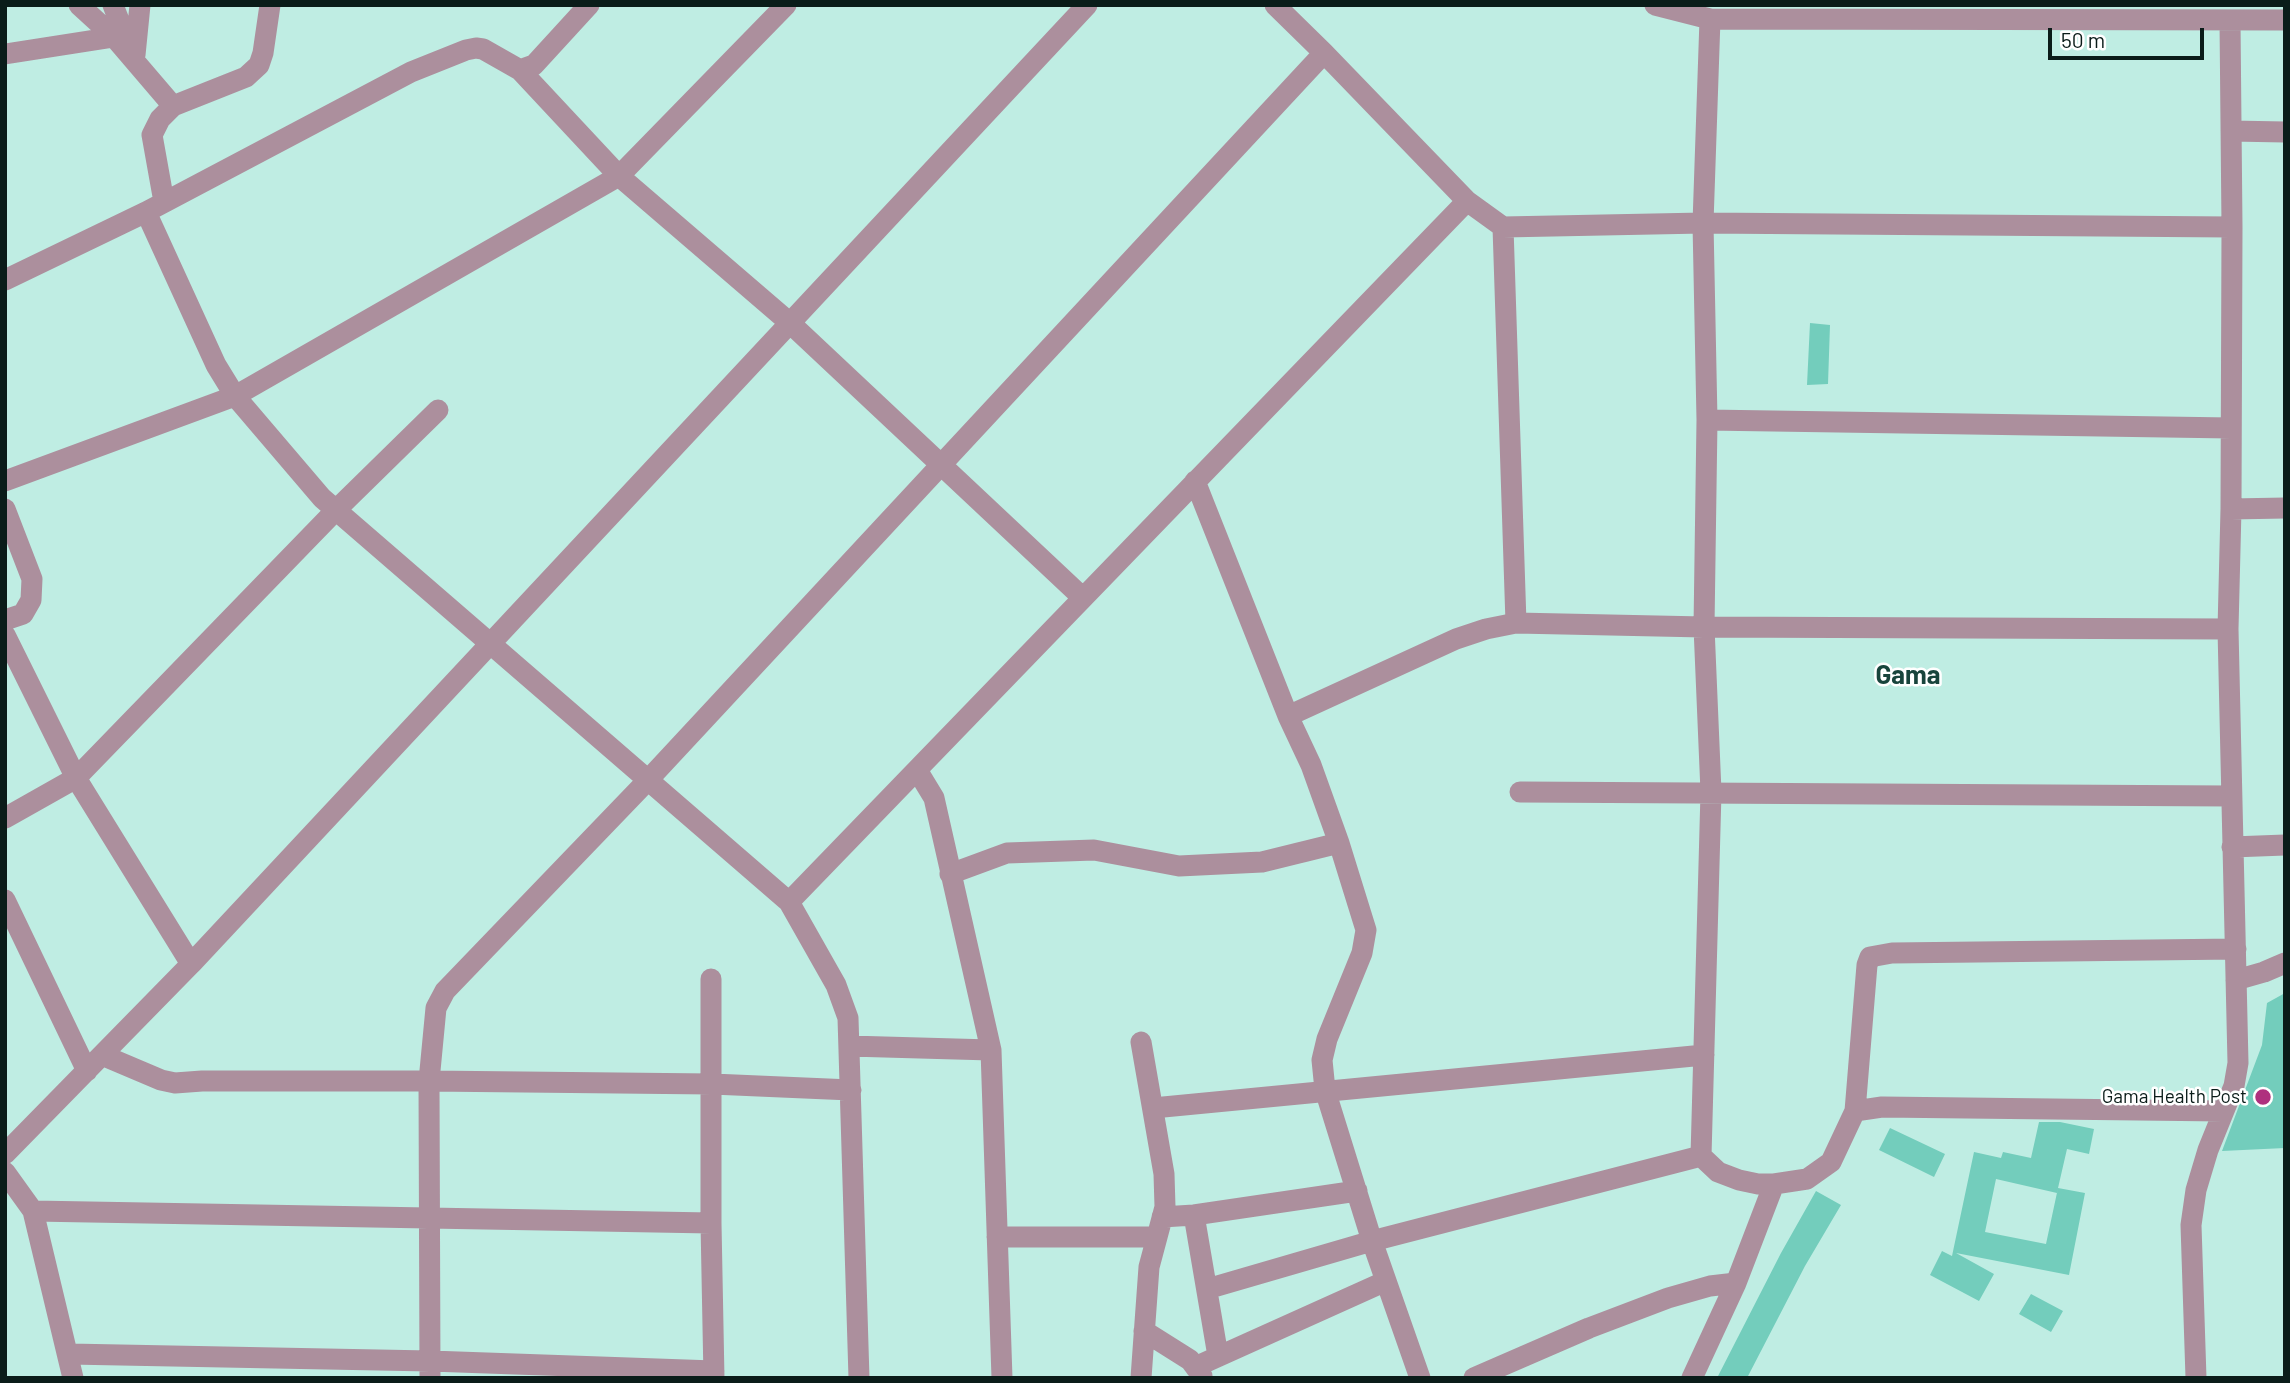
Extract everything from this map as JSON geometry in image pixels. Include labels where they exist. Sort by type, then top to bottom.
[{"type":"street","points":[[79,5],[114,37],[173,106]]},
{"type":"street","points":[[113,5],[135,61]]},
{"type":"street","points":[[135,61],[140,5]]},
{"type":"street","points":[[164,202],[152,135],[160,119],[173,106],[246,77],[259,65],[270,5]]},
{"type":"street","points":[[520,70],[534,65],[589,5]]},
{"type":"street","points":[[5,481],[236,396],[619,176],[786,5]]},
{"type":"street","points":[[5,1154],[191,964],[1087,5]]},
{"type":"street","points":[[1275,5],[1467,201],[1503,227],[1703,223],[2232,227]]},
{"type":"street","points":[[1655,5],[1710,19],[2151,13],[2230,21],[2285,20]]},
{"type":"street","points":[[1700,1156],[1711,792],[1704,627],[1707,420],[1703,223],[1710,19]]},
{"type":"street","points":[[2196,1378],[2191,1225],[2196,1190],[2238,1073],[2228,629],[2232,227],[2230,21]]},
{"type":"street","points":[[5,54],[114,37]]},
{"type":"street","points":[[5,280],[146,212],[411,72],[466,50],[483,49],[520,70],[619,176],[790,323],[1083,598]]},
{"type":"street","points":[[430,1369],[429,1082],[436,1008],[445,991],[648,780],[1324,53]]},
{"type":"street","points":[[2231,131],[2285,132]]},
{"type":"street","points":[[789,902],[1467,201]]},
{"type":"street","points":[[146,212],[216,365],[236,396],[322,498],[789,902],[836,985],[848,1018],[859,1378]]},
{"type":"street","points":[[1503,227],[1516,623]]},
{"type":"street","points":[[5,818],[76,778],[336,510],[438,410]]},
{"type":"street","points":[[1707,420],[2231,428]]},
{"type":"street","points":[[1195,481],[1288,716],[1311,765],[1339,842],[1366,930],[1362,953],[1327,1039],[1322,1060],[1325,1090],[1372,1241],[1420,1378]]},
{"type":"street","points":[[2231,509],[2285,508]]},
{"type":"street","points":[[5,509],[32,579],[31,600],[23,614],[5,620]]},
{"type":"street","points":[[1288,716],[1456,639],[1516,623],[1704,627],[2228,629]]},
{"type":"street","points":[[5,635],[76,778],[191,964]]},
{"type":"street","points":[[916,770],[933,798],[991,1050],[1002,1378]]},
{"type":"street","points":[[1520,792],[2230,796]]},
{"type":"street","points":[[950,874],[1007,853],[1094,850],[1179,866],[1262,862],[1339,842]]},
{"type":"street","points":[[2232,847],[2285,845]]},
{"type":"street","points":[[5,900],[87,1071]]},
{"type":"street","points":[[1700,1156],[1717,1171],[1739,1180],[1774,1184],[1807,1179],[1831,1162],[1855,1111],[1867,965],[1870,957],[1892,953],[2236,949]]},
{"type":"street","points":[[2236,980],[2285,963]]},
{"type":"street","points":[[69,1354],[430,1369],[714,1374],[711,979]]},
{"type":"street","points":[[1141,1378],[1149,1267],[1165,1207],[1164,1174],[1142,1042]]},
{"type":"street","points":[[849,1046],[991,1050]]},
{"type":"street","points":[[102,1055],[161,1080],[175,1083],[712,1084],[851,1090]]},
{"type":"street","points":[[1153,1108],[1704,1055]]},
{"type":"street","points":[[1855,1111],[1882,1107],[2223,1111]]},
{"type":"street","points":[[1208,1289],[1372,1241],[1700,1156]]},
{"type":"street","points":[[5,1172],[33,1211],[73,1378]]},
{"type":"street","points":[[1692,1378],[1736,1283],[1774,1184]]},
{"type":"street","points":[[997,1237],[1159,1227],[1194,1215],[1357,1191]]},
{"type":"street","points":[[33,1211],[711,1223]]},
{"type":"street","points":[[1194,1215],[1218,1356]]},
{"type":"street","points":[[1143,1331],[1190,1360],[1199,1372],[1218,1356],[1386,1281]]},
{"type":"street","points":[[1474,1378],[1589,1328],[1668,1298],[1710,1286],[1736,1283]]},
{"type":"building","points":[[1810,323],[1830,325],[1828,384],[1807,385]]},
{"type":"building","name":"Gama Health Post","points":[[2285,993],[2285,1148],[2222,1151],[2262,1045],[2267,1003]]},
{"type":"building","points":[[2039,1122],[2060,1122],[2094,1129],[2089,1154],[2067,1149],[2058,1188],[2085,1193],[2069,1275],[1956,1253],[1994,1274],[1979,1301],[1930,1275],[1942,1251],[1952,1256],[1974,1152],[2001,1158],[2003,1152],[2031,1158]],"holes":[[[1996,1179],[2057,1193],[2046,1244],[1985,1232]]]},
{"type":"building","points":[[1890,1128],[1945,1154],[1934,1177],[1879,1150]]},
{"type":"building","points":[[1816,1191],[1841,1205],[1805,1266],[1747,1378],[1717,1378],[1781,1253]]},
{"type":"building","points":[[2031,1294],[2063,1311],[2051,1332],[2019,1314]]},
{"type":"place","name":"Gama Health Post","points":[[2263,1097]]},
{"type":"district","name":"Gama","points":[[1908,675]]}]
